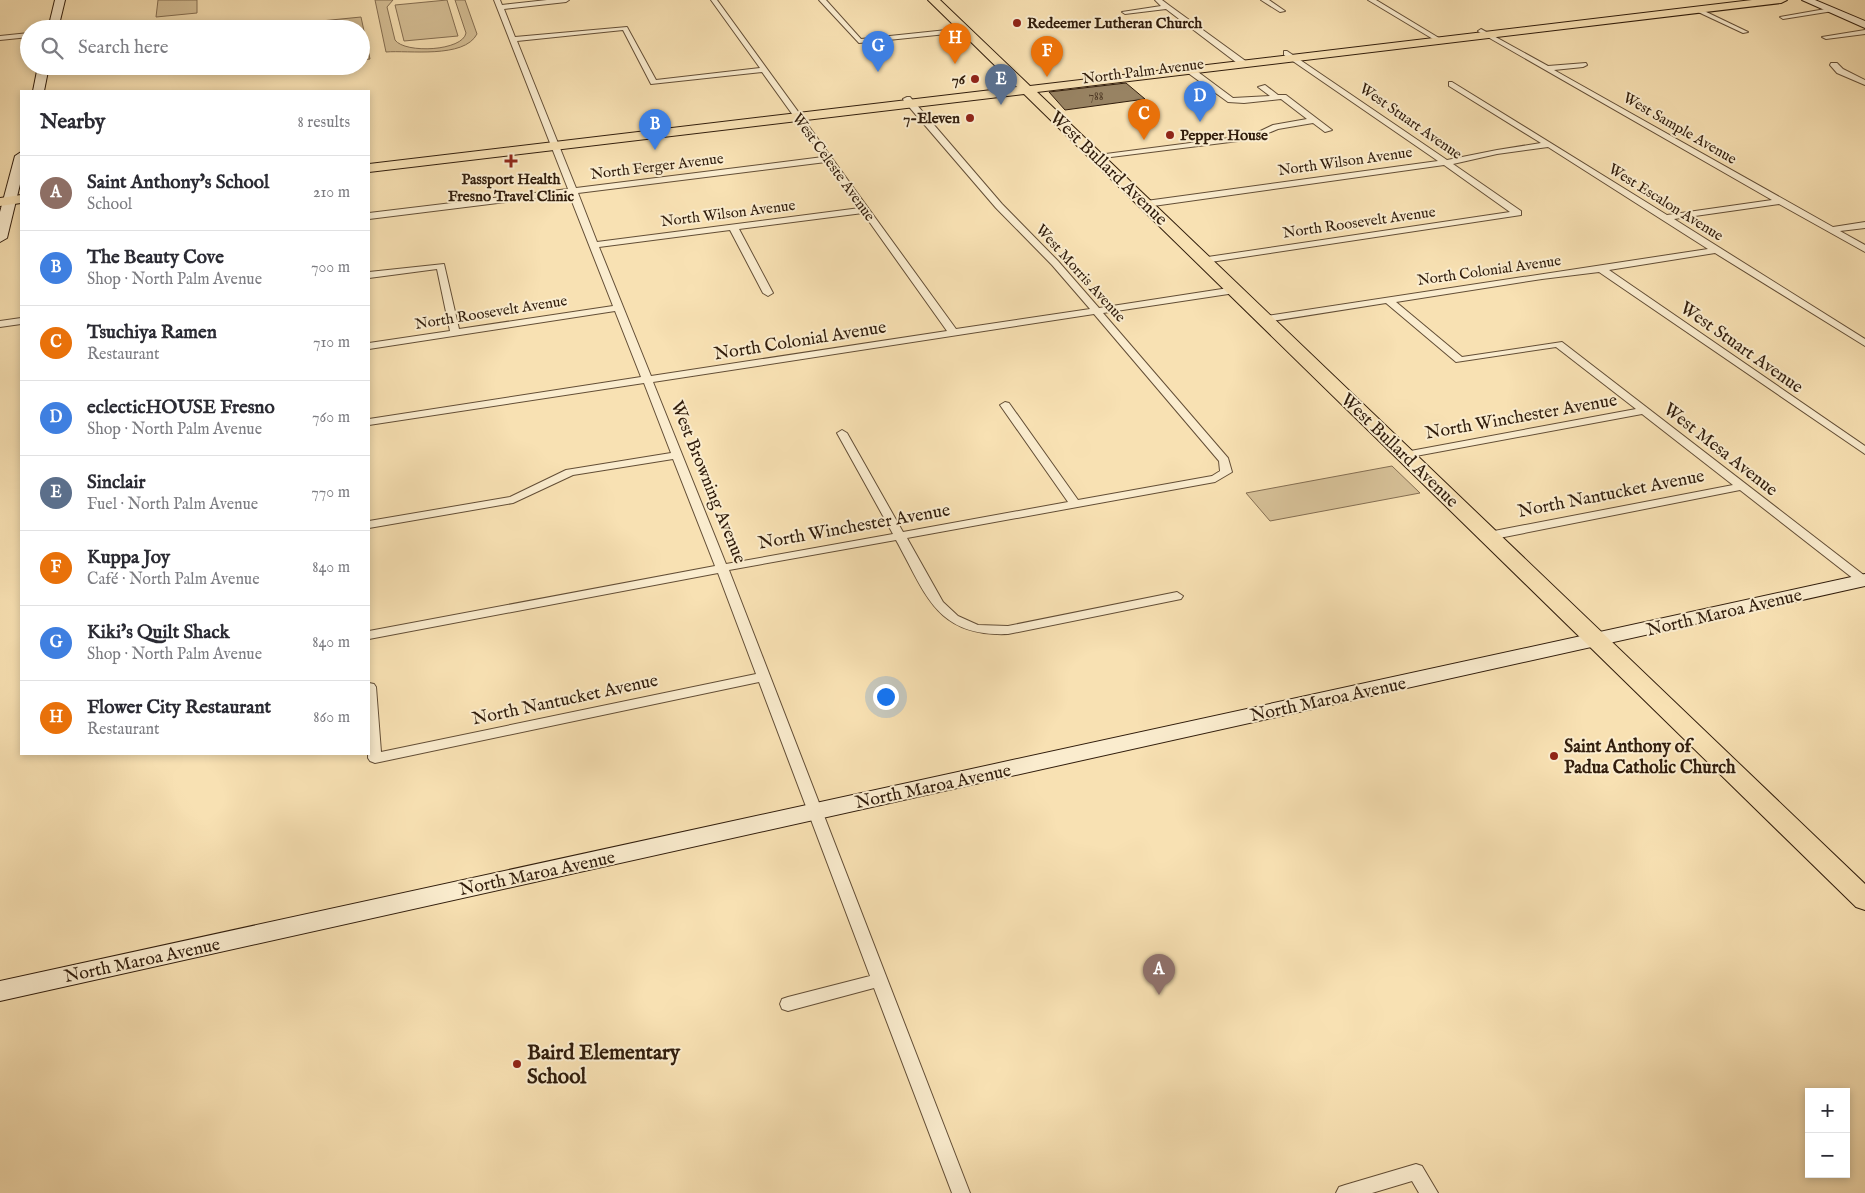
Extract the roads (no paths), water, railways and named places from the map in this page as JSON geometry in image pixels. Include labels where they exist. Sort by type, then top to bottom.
[{"type":"main road","points":[[55,20],[60,0]]},
{"type":"main road","name":"West Bullard Avenue","points":[[934,0],[1865,900]]},
{"type":"main road","name":"North Palm Avenue","points":[[1485,33],[1739,0]]},
{"type":"main road","name":"North Palm Avenue","points":[[1026,88],[1126,79],[1129,76],[1241,61],[1781,0]]},
{"type":"main road","points":[[1806,0],[1865,25]]},
{"type":"main road","name":"North Palm Avenue","points":[[370,162],[553,143],[1191,68]]},
{"type":"main road","points":[[38,90],[42,75]]},
{"type":"main road","name":"North Palm Avenue","points":[[370,168],[553,143]]},
{"type":"main road","points":[[0,238],[20,160]]},
{"type":"main road","name":"North Maroa Avenue","points":[[0,991],[1864,580]]},
{"type":"street","points":[[498,3],[566,0]]},
{"type":"street","name":"West Celeste Avenue","points":[[714,0],[954,333]]},
{"type":"street","points":[[822,0],[859,41],[966,30]]},
{"type":"street","points":[[1158,0],[1241,61]]},
{"type":"street","points":[[1264,0],[1282,12]]},
{"type":"street","points":[[1371,0],[1436,38]]},
{"type":"street","name":"West Browning Avenue","points":[[498,3],[571,191],[678,455],[962,1193]]},
{"type":"street","points":[[1125,12],[1168,7]]},
{"type":"street","points":[[1698,10],[1745,32]]},
{"type":"street","points":[[1782,17],[1830,10]]},
{"type":"street","points":[[513,39],[625,28],[654,82],[764,70]]},
{"type":"street","points":[[1826,37],[1865,32]]},
{"type":"street","name":"West Sample Avenue","points":[[1485,33],[1865,249]]},
{"type":"street","points":[[0,38],[20,36]]},
{"type":"street","name":"West Stuart Avenue","points":[[1290,56],[1518,213]]},
{"type":"street","points":[[1548,68],[1583,65]]},
{"type":"street","points":[[1834,65],[1840,71],[1865,83]]},
{"type":"street","points":[[1191,68],[1223,96],[1231,100],[1283,97],[1328,130]]},
{"type":"street","name":"West Escalon Avenue","points":[[1452,84],[1865,343]]},
{"type":"street","points":[[1262,87],[1277,98]]},
{"type":"street","name":"West Morris Avenue","points":[[909,102],[999,206],[1054,263],[1224,460],[1226,472]]},
{"type":"street","points":[[1098,157],[1254,137],[1276,126],[1314,120]]},
{"type":"street","name":"North Wilson Avenue","points":[[1146,204],[1445,163],[1497,152],[1548,145]]},
{"type":"street","name":"North Ferger Avenue","points":[[370,216],[829,159]]},
{"type":"street","points":[[1666,218],[1780,201]]},
{"type":"street","name":"North Wilson Avenue","points":[[594,245],[865,210]]},
{"type":"street","name":"North Roosevelt Avenue","points":[[1204,260],[1518,213]]},
{"type":"street","points":[[1832,230],[1865,225]]},
{"type":"street","points":[[733,227],[768,293]]},
{"type":"street","name":"North Colonial Avenue","points":[[1266,319],[1542,276],[1602,269],[1716,250]]},
{"type":"street","points":[[370,275],[441,266],[455,333]]},
{"type":"street","name":"West Stuart Avenue","points":[[1602,269],[1865,452]]},
{"type":"street","name":"North Colonial Avenue","points":[[370,422],[1235,290]]},
{"type":"street","name":"West Mesa Avenue","points":[[1388,300],[1460,360],[1558,344],[1740,487],[1864,580]]},
{"type":"street","name":"North Roosevelt Avenue","points":[[370,346],[618,308]]},
{"type":"street","points":[[0,324],[20,321]]},
{"type":"street","points":[[1005,405],[1075,504]]},
{"type":"street","name":"North Winchester Avenue","points":[[1405,455],[1644,411]]},
{"type":"street","points":[[842,433],[938,604],[951,618],[972,628],[989,631],[1008,630],[1177,596]]},
{"type":"street","points":[[370,525],[513,500],[570,472],[678,455]]},
{"type":"street","name":"North Winchester Avenue","points":[[370,635],[722,568],[1215,479],[1226,472]]},
{"type":"street","name":"North Nantucket Avenue","points":[[1489,536],[1740,487]]},
{"type":"street","name":"North Nantucket Avenue","points":[[370,699],[375,758],[763,677]]},
{"type":"street","points":[[788,1004],[880,980]]},
{"type":"street","points":[[1345,1193],[1416,1172],[1429,1193]]},
{"type":"place","name":"Redeemer Lutheran Church","points":[[1017,23]]},
{"type":"place","name":"Flower City Restaurant","points":[[955,64]]},
{"type":"place","name":"Kiki's Quilt Shack","points":[[878,72]]},
{"type":"place","name":"Kuppa Joy","points":[[1047,77]]},
{"type":"place","name":"76","points":[[975,79]]},
{"type":"place","name":"Sinclair","points":[[1001,105]]},
{"type":"place","name":"7-Eleven","points":[[970,118]]},
{"type":"place","name":"eclecticHOUSE Fresno","points":[[1200,122]]},
{"type":"place","name":"Pepper House","points":[[1170,135]]},
{"type":"place","name":"Tsuchiya Ramen","points":[[1144,140]]},
{"type":"place","name":"The Beauty Cove","points":[[655,150]]},
{"type":"place","name":"Passport Health Fresno Travel Clinic","points":[[511,161]]},
{"type":"place","name":"Saint Anthony of Padua Catholic Church","points":[[1554,756]]},
{"type":"place","name":"Saint Anthony's School","points":[[1159,995]]},
{"type":"place","name":"Baird Elementary School","points":[[517,1064]]}]
